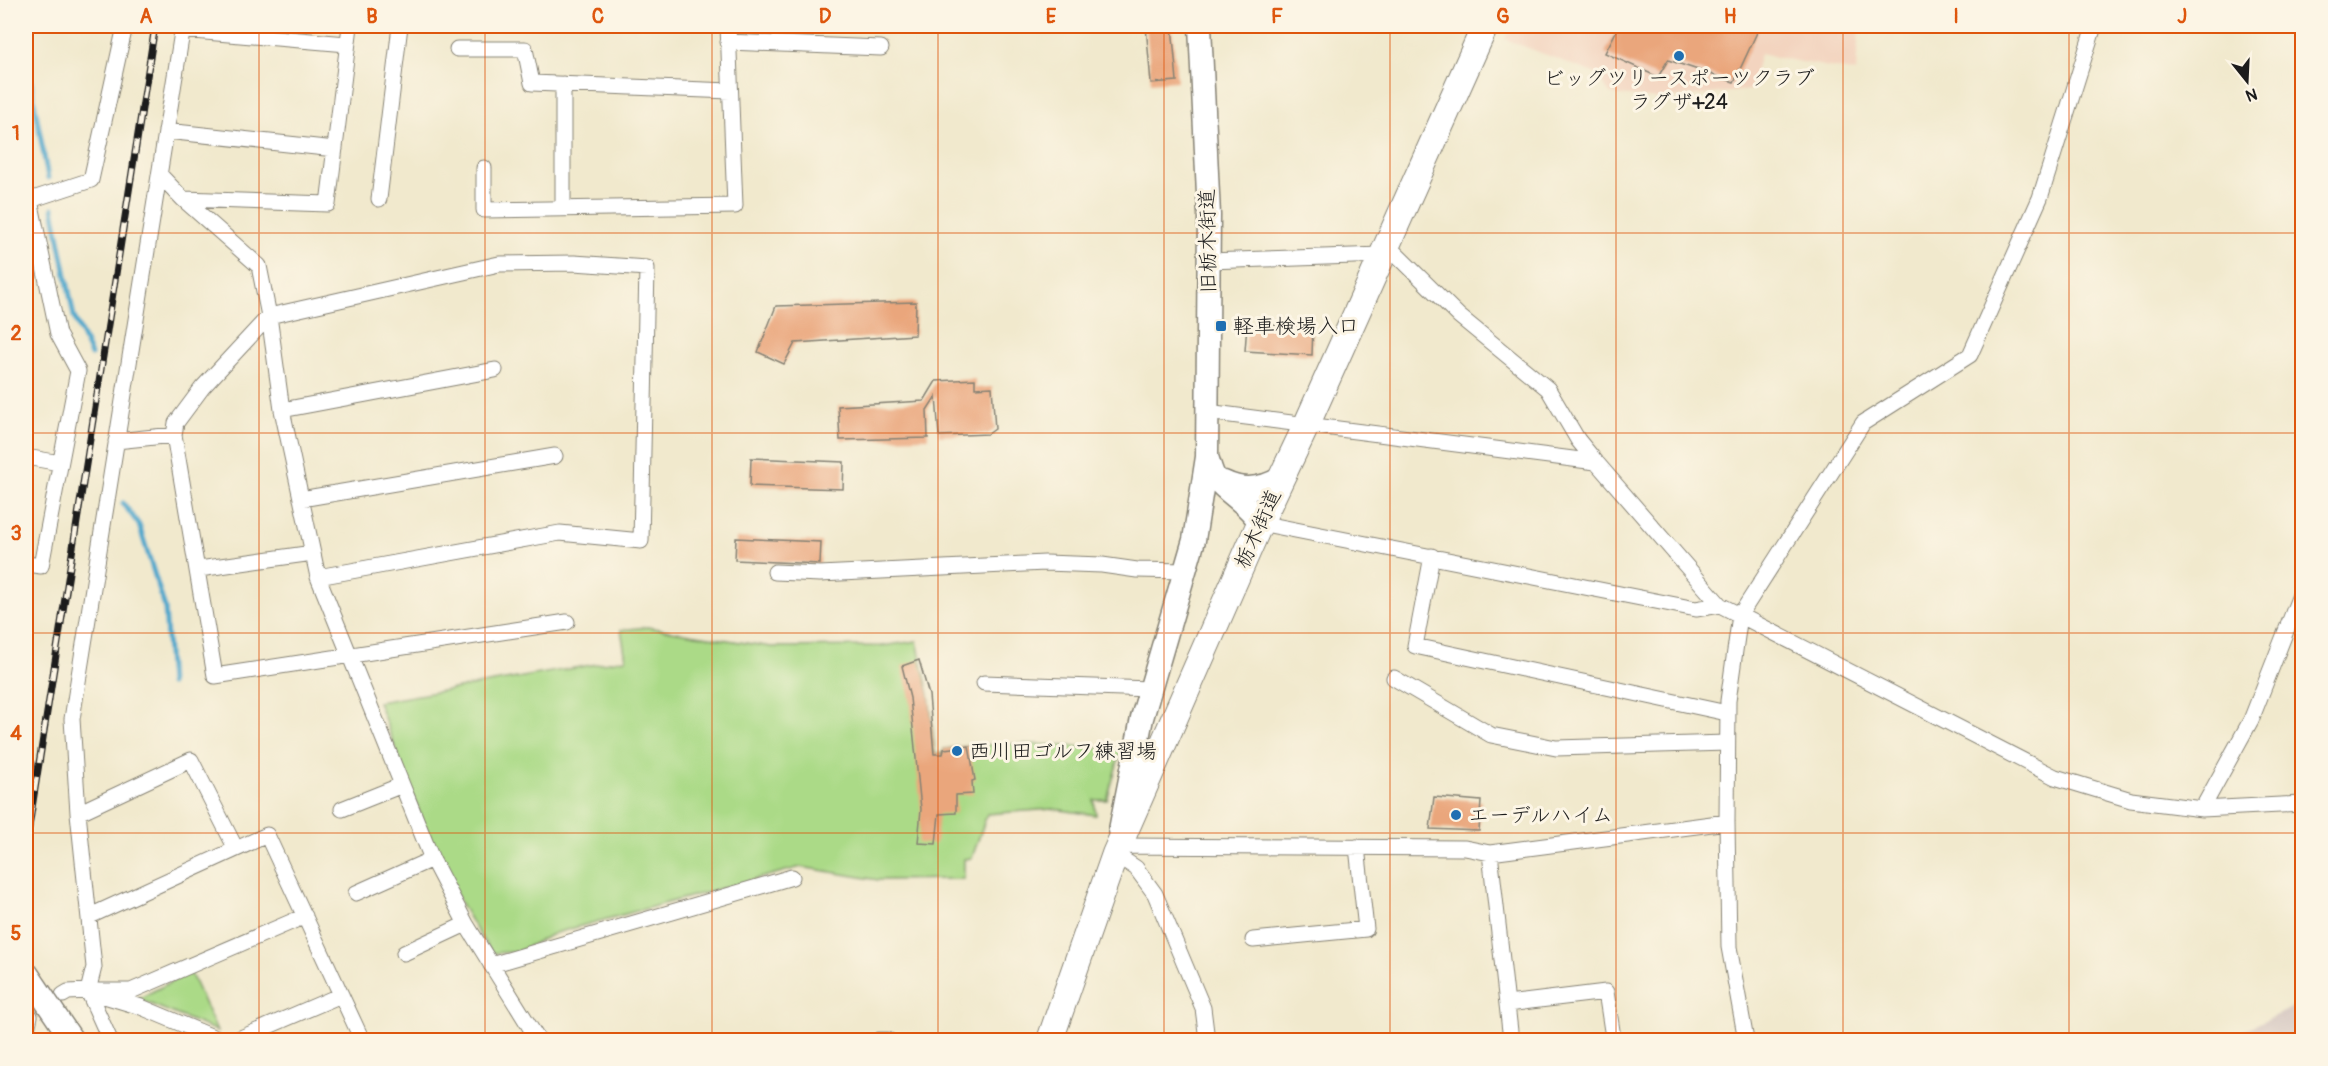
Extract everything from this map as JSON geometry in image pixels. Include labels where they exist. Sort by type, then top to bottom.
[{"type":"main road","name":"旧栃木街道","points":[[1117,850],[1131,771],[1150,689],[1194,540],[1211,467],[1207,412],[1209,215],[1200,26]]},
{"type":"main road","name":"栃木街道","points":[[1050,1041],[1117,850],[1260,523],[1306,426],[1485,26]]},
{"type":"main road","points":[[1211,467],[1232,486],[1256,489],[1281,478]]},
{"type":"main road","points":[[1211,467],[1234,496],[1244,501],[1260,523]]},
{"type":"main road","points":[[1150,689],[1155,688],[1161,681],[1202,545],[1211,467]]},
{"type":"main road","points":[[26,972],[72,1041]]},
{"type":"street","points":[[26,564],[41,566],[78,371],[58,334],[30,200],[91,180],[125,26]]},
{"type":"street","points":[[183,198],[328,204],[350,26]]},
{"type":"street","points":[[379,199],[400,26]]},
{"type":"street","points":[[484,168],[484,210],[735,206],[728,26]]},
{"type":"street","points":[[1746,1041],[1729,947],[1727,822],[1727,713],[1740,615],[1863,423],[1970,355],[2040,198],[2094,26]]},
{"type":"street","points":[[110,1041],[88,992],[94,967],[78,813],[72,719],[183,28],[348,44]]},
{"type":"street","points":[[728,42],[881,48]]},
{"type":"street","points":[[457,49],[525,49],[532,83],[730,91]]},
{"type":"street","points":[[563,84],[563,208]]},
{"type":"street","points":[[166,131],[335,149]]},
{"type":"street","points":[[160,175],[259,266],[269,316],[282,410],[318,577],[432,859],[466,924],[538,1041]]},
{"type":"street","points":[[1209,261],[1384,250],[1459,316],[1548,388],[1578,440],[1720,605],[2055,777],[2131,800],[2202,809],[2302,804]]},
{"type":"street","points":[[318,577],[560,533],[641,541],[647,268],[574,263],[499,264],[269,316],[202,388],[176,423],[174,435],[199,569],[215,676],[567,622]]},
{"type":"street","points":[[282,410],[495,370]]},
{"type":"street","points":[[1207,412],[1596,462]]},
{"type":"street","points":[[116,441],[174,435]]},
{"type":"street","points":[[301,499],[555,456]]},
{"type":"street","points":[[26,457],[60,463]]},
{"type":"street","points":[[1260,523],[1696,609],[1720,605]]},
{"type":"street","points":[[199,569],[313,553]]},
{"type":"street","points":[[1432,556],[1415,645],[1727,713]]},
{"type":"street","points":[[775,572],[820,574],[1045,563],[1102,565],[1137,570],[1185,570]]},
{"type":"street","points":[[2202,809],[2251,720],[2302,590]]},
{"type":"street","points":[[1394,678],[1491,735],[1556,748],[1727,743]]},
{"type":"street","points":[[984,683],[1150,689]]},
{"type":"street","points":[[78,813],[191,760],[236,849]]},
{"type":"street","points":[[342,809],[402,785]]},
{"type":"street","points":[[1117,850],[1357,847],[1466,848],[1490,853],[1727,822]]},
{"type":"street","points":[[90,916],[267,835],[362,1041]]},
{"type":"street","points":[[1253,940],[1366,929],[1357,847]]},
{"type":"street","points":[[1117,850],[1136,868],[1155,894],[1203,1008],[1207,1041]]},
{"type":"street","points":[[1490,853],[1511,1041]]},
{"type":"street","points":[[356,892],[432,859]]},
{"type":"street","points":[[491,965],[792,877]]},
{"type":"street","points":[[63,995],[68,992],[131,991],[305,916]]},
{"type":"street","points":[[404,952],[466,924]]},
{"type":"street","points":[[88,992],[141,1007],[220,1041]]},
{"type":"street","points":[[1507,1004],[1606,992],[1613,1037]]},
{"type":"street","points":[[236,1041],[341,995]]},
{"type":"street","points":[[30,1016],[26,1034],[31,1041]]},
{"type":"street","points":[[879,1041],[888,1041]]},
{"type":"shaded area","points":[[1510,26],[1859,26],[1856,72],[1760,54],[1750,90],[1657,99],[1610,94],[1596,74],[1505,39]]},
{"type":"shaded area","points":[[2302,1003],[2302,1040],[2223,1040]]},
{"type":"green space","points":[[647,627],[771,647],[882,646],[917,641],[929,695],[935,754],[943,753],[944,749],[966,746],[1010,744],[1121,750],[1107,800],[1094,800],[1096,815],[1053,809],[987,814],[972,858],[964,859],[964,879],[878,880],[801,867],[555,933],[517,952],[492,953],[456,895],[441,863],[414,799],[378,702],[626,659],[621,630]]},
{"type":"green space","points":[[190,972],[217,1031],[138,999]]},
{"type":"building","points":[[1146,26],[1172,26],[1177,81],[1151,83]]},
{"type":"building","name":"ビッグツリースポーツクラブ ラグザ+24","points":[[1619,26],[1760,26],[1734,82],[1668,60],[1658,77],[1605,53]]},
{"type":"building","points":[[916,302],[915,335],[795,343],[784,364],[758,352],[776,306]]},
{"type":"building","points":[[1247,324],[1313,327],[1312,355],[1245,351]]},
{"type":"building","points":[[975,379],[975,388],[992,387],[995,429],[988,434],[939,436],[936,396],[927,410],[928,438],[840,440],[838,406],[924,401],[936,381]]},
{"type":"building","points":[[751,458],[844,462],[843,489],[750,486]]},
{"type":"building","points":[[736,538],[821,542],[820,564],[735,560]]},
{"type":"building","name":"西川田ゴルフ練習場","points":[[919,660],[929,695],[934,754],[943,754],[944,749],[969,746],[975,780],[972,781],[973,794],[956,795],[956,813],[939,814],[936,844],[918,843],[921,809],[910,698],[902,666]]},
{"type":"building","name":"エーデルハイム","points":[[1434,797],[1481,801],[1479,831],[1430,829]]},
{"type":"waterway","points":[[26,57],[48,178]]},
{"type":"waterway","points":[[53,208],[74,317],[91,355]]},
{"type":"waterway","points":[[123,503],[139,525],[165,608],[170,684]]},
{"type":"railway","points":[[26,846],[155,26]]},
{"type":"place","name":"ビッグツリースポーツクラブ ラグザ+24","points":[[1679,56]]},
{"type":"place","name":"軽車検場入口","points":[[1221,326]]},
{"type":"place","name":"西川田ゴルフ練習場","points":[[957,751]]},
{"type":"place","name":"エーデルハイム","points":[[1456,815]]}]
